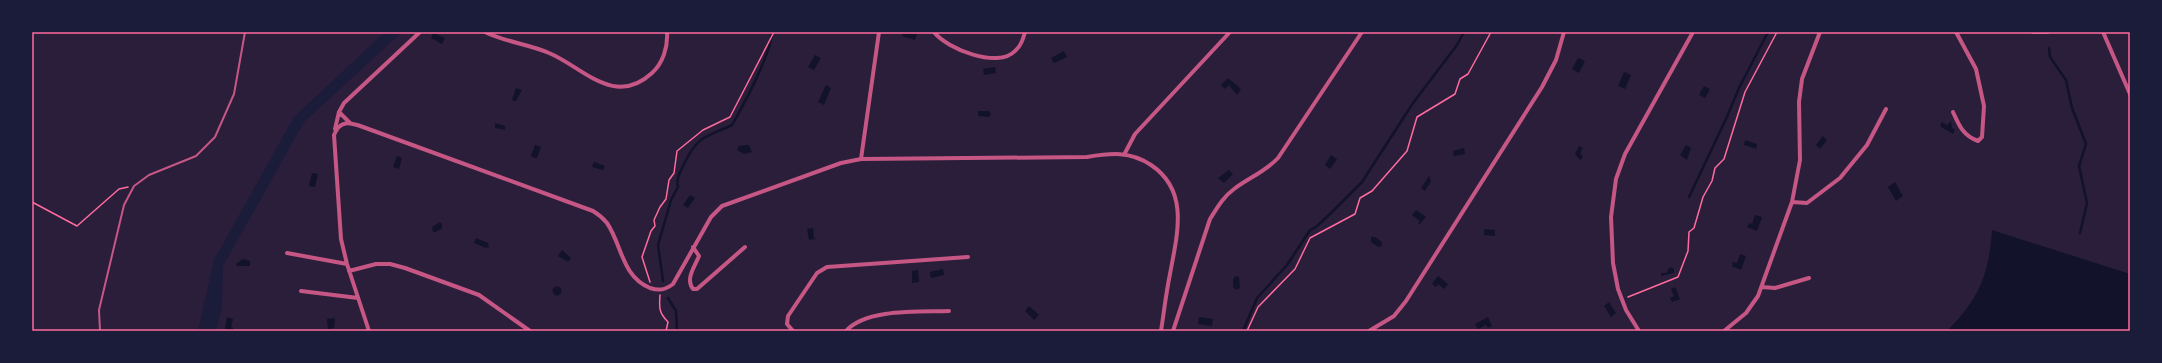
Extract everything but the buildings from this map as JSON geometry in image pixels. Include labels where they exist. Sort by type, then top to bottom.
[{"type":"street","points":[[369,331],[346,264],[341,240],[334,135],[339,112],[351,96],[420,32]]},
{"type":"street","points":[[485,32],[549,53],[603,84],[617,87],[633,85],[646,79],[657,68],[664,55],[667,32]]},
{"type":"street","points":[[861,159],[879,32]]},
{"type":"street","points":[[934,32],[948,44],[983,58],[1006,57],[1015,52],[1021,44],[1025,32]]},
{"type":"street","points":[[1125,153],[1135,134],[1230,32]]},
{"type":"street","points":[[1172,331],[1210,219],[1220,202],[1234,189],[1262,172],[1278,158],[1362,32]]},
{"type":"street","points":[[1369,331],[1394,316],[1410,295],[1542,87],[1556,60],[1564,32]]},
{"type":"street","points":[[1640,331],[1622,299],[1613,263],[1611,217],[1616,179],[1625,154],[1693,32]]},
{"type":"street","points":[[1724,331],[1746,313],[1762,287],[1792,202],[1800,160],[1799,102],[1802,79],[1820,32]]},
{"type":"street","points":[[1953,112],[1963,132],[1970,139],[1978,141],[1982,137],[1984,106],[1976,69],[1956,32]]},
{"type":"street","points":[[2033,32],[2038,34],[2048,32]]},
{"type":"street","points":[[2103,32],[2130,94]]},
{"type":"street","points":[[1792,202],[1807,203],[1840,178],[1867,145],[1886,109]]},
{"type":"street","points":[[339,112],[351,123]]},
{"type":"street","points":[[334,135],[337,128],[343,123],[351,123],[593,211],[607,223],[632,274],[645,286],[660,290],[667,289],[673,284],[711,217],[722,206],[840,163],[861,159],[1087,157],[1125,153],[1145,161],[1163,172],[1172,187],[1176,202],[1178,220],[1176,245],[1161,331]]},
{"type":"street","points":[[693,247],[699,256],[689,279],[690,285],[693,289],[697,289],[745,247]]},
{"type":"street","points":[[287,253],[346,264]]},
{"type":"street","points":[[793,331],[787,324],[788,316],[817,273],[827,267],[968,257]]},
{"type":"street","points":[[349,271],[376,264],[390,264],[405,268],[479,295],[530,331]]},
{"type":"street","points":[[1762,287],[1775,288],[1809,278]]},
{"type":"street","points":[[301,291],[358,298]]},
{"type":"street","points":[[846,331],[859,322],[874,316],[896,313],[949,311]]},
{"type":"lane","points":[[100,331],[99,310],[124,205],[134,186],[149,175],[196,156],[215,137],[234,94],[245,32]]},
{"type":"path","points":[[654,289],[646,273],[642,257],[651,231],[655,226],[654,220],[660,206],[666,199],[669,180],[674,173],[677,152],[703,130],[730,117],[774,32]]},
{"type":"path","points":[[1247,331],[1258,307],[1295,269],[1310,238],[1355,214],[1360,198],[1372,191],[1407,151],[1417,117],[1454,94],[1460,79],[1468,74],[1491,32]]},
{"type":"path","points":[[1622,299],[1678,277],[1688,251],[1689,232],[1694,228],[1703,197],[1712,181],[1715,168],[1724,159],[1745,92],[1777,32]]},
{"type":"path","points":[[32,202],[77,226],[119,189],[134,186]]},
{"type":"path","points":[[660,290],[658,309],[668,322],[666,331]]},
{"type":"shaded area","points":[[32,32],[385,32],[294,117],[214,260],[198,331],[32,331]]},
{"type":"shaded area","points":[[402,32],[2130,32],[2130,331],[216,331],[222,307],[223,266],[304,122]]},
{"type":"shaded area","points":[[903,32],[917,34],[915,40],[902,36]]},
{"type":"shaded area","points":[[433,33],[445,38],[442,44],[431,38]]},
{"type":"shaded area","points":[[1064,51],[1067,57],[1054,63],[1051,58]]},
{"type":"shaded area","points":[[815,55],[821,58],[814,70],[808,67]]},
{"type":"shaded area","points":[[1578,58],[1585,61],[1579,73],[1572,69]]},
{"type":"shaded area","points":[[995,67],[996,73],[984,75],[983,69]]},
{"type":"shaded area","points":[[1624,72],[1631,75],[1625,89],[1618,86]]},
{"type":"shaded area","points":[[1228,78],[1241,89],[1237,95],[1229,85],[1225,89],[1221,85]]},
{"type":"shaded area","points":[[826,85],[831,88],[824,105],[818,102]]},
{"type":"shaded area","points":[[1704,86],[1710,89],[1705,98],[1699,95]]},
{"type":"shaded area","points":[[516,88],[522,90],[516,101],[512,100]]},
{"type":"shaded area","points":[[978,111],[989,111],[991,114],[989,117],[978,116]]},
{"type":"shaded area","points":[[1951,121],[1952,128],[1955,130],[1953,134],[1940,126],[1942,122],[1947,125]]},
{"type":"shaded area","points":[[495,123],[505,126],[505,130],[495,128]]},
{"type":"shaded area","points":[[1823,136],[1827,140],[1820,149],[1816,145]]},
{"type":"shaded area","points":[[1745,140],[1757,144],[1756,149],[1744,145]]},
{"type":"shaded area","points":[[535,145],[541,147],[537,158],[531,156]]},
{"type":"shaded area","points":[[749,145],[752,152],[744,154],[737,150],[739,146]]},
{"type":"shaded area","points":[[1686,145],[1691,148],[1687,160],[1680,155]]},
{"type":"shaded area","points":[[1579,146],[1583,148],[1580,153],[1583,157],[1580,160],[1575,154]]},
{"type":"shaded area","points":[[1464,148],[1465,154],[1454,156],[1453,151]]},
{"type":"shaded area","points":[[1331,155],[1337,159],[1330,169],[1325,165]]},
{"type":"shaded area","points":[[397,156],[402,158],[399,169],[393,167]]},
{"type":"shaded area","points":[[594,162],[605,166],[603,170],[592,167]]},
{"type":"shaded area","points":[[1229,170],[1233,174],[1224,183],[1218,178]]},
{"type":"shaded area","points":[[312,173],[318,174],[315,187],[309,186]]},
{"type":"shaded area","points":[[1429,176],[1431,181],[1425,191],[1421,188]]},
{"type":"shaded area","points":[[1895,182],[1903,196],[1896,201],[1888,187]]},
{"type":"shaded area","points":[[690,195],[695,198],[688,208],[683,205]]},
{"type":"shaded area","points":[[1416,210],[1426,217],[1420,224],[1418,223],[1420,221],[1412,215]]},
{"type":"shaded area","points":[[1755,215],[1762,217],[1757,231],[1747,227],[1749,223],[1752,224]]},
{"type":"shaded area","points":[[440,222],[442,224],[442,228],[436,232],[433,232],[432,227]]},
{"type":"shaded area","points":[[813,228],[814,238],[816,239],[809,240],[807,229]]},
{"type":"shaded area","points":[[1484,229],[1495,230],[1495,236],[1484,235]]},
{"type":"shaded area","points":[[1992,230],[2130,274],[2130,331],[1947,331],[1975,297],[1985,273],[1991,246]]},
{"type":"shaded area","points":[[1371,237],[1375,237],[1382,242],[1382,246],[1378,247],[1371,242]]},
{"type":"shaded area","points":[[476,238],[488,243],[489,247],[486,248],[474,243]]},
{"type":"shaded area","points":[[562,250],[571,258],[568,262],[558,256]]},
{"type":"shaded area","points":[[1740,254],[1746,256],[1741,270],[1732,266],[1733,262],[1737,263]]},
{"type":"shaded area","points":[[243,259],[250,261],[250,266],[237,266],[236,264]]},
{"type":"shaded area","points":[[1670,267],[1674,269],[1674,273],[1661,276],[1661,273],[1666,273]]},
{"type":"shaded area","points":[[943,269],[944,275],[931,278],[930,272]]},
{"type":"shaded area","points":[[918,270],[919,282],[912,283],[912,271]]},
{"type":"shaded area","points":[[1236,276],[1239,277],[1240,288],[1236,290],[1233,287],[1233,279]]},
{"type":"shaded area","points":[[1438,276],[1448,284],[1444,289],[1438,284],[1436,287],[1432,284]]},
{"type":"shaded area","points":[[557,286],[562,291],[557,296],[552,291]]},
{"type":"shaded area","points":[[1675,287],[1680,299],[1672,302],[1670,298],[1674,296],[1671,289]]},
{"type":"shaded area","points":[[1609,302],[1616,313],[1611,317],[1604,306]]},
{"type":"shaded area","points":[[1029,306],[1039,315],[1034,320],[1025,311]]},
{"type":"shaded area","points":[[227,317],[233,319],[231,327],[233,328],[233,331],[225,329]]},
{"type":"shaded area","points":[[1199,317],[1213,319],[1212,326],[1198,324]]},
{"type":"shaded area","points":[[1488,317],[1492,326],[1488,328],[1486,325],[1478,329],[1475,324]]},
{"type":"shaded area","points":[[335,318],[334,328],[328,329],[327,319]]},
{"type":"waterway","points":[[663,281],[658,245],[671,200],[678,187],[678,178],[680,173],[689,155],[698,142],[703,138],[732,125],[762,66],[772,32]]},
{"type":"waterway","points":[[1243,331],[1257,298],[1287,265],[1310,230],[1316,227],[1362,182],[1413,103],[1457,45],[1464,32]]},
{"type":"waterway","points":[[1689,197],[1739,88],[1768,32]]},
{"type":"waterway","points":[[2049,48],[2050,57],[2066,80],[2072,108],[2086,144],[2079,166],[2087,203],[2080,233]]},
{"type":"waterway","points":[[668,298],[676,311],[677,331]]}]
